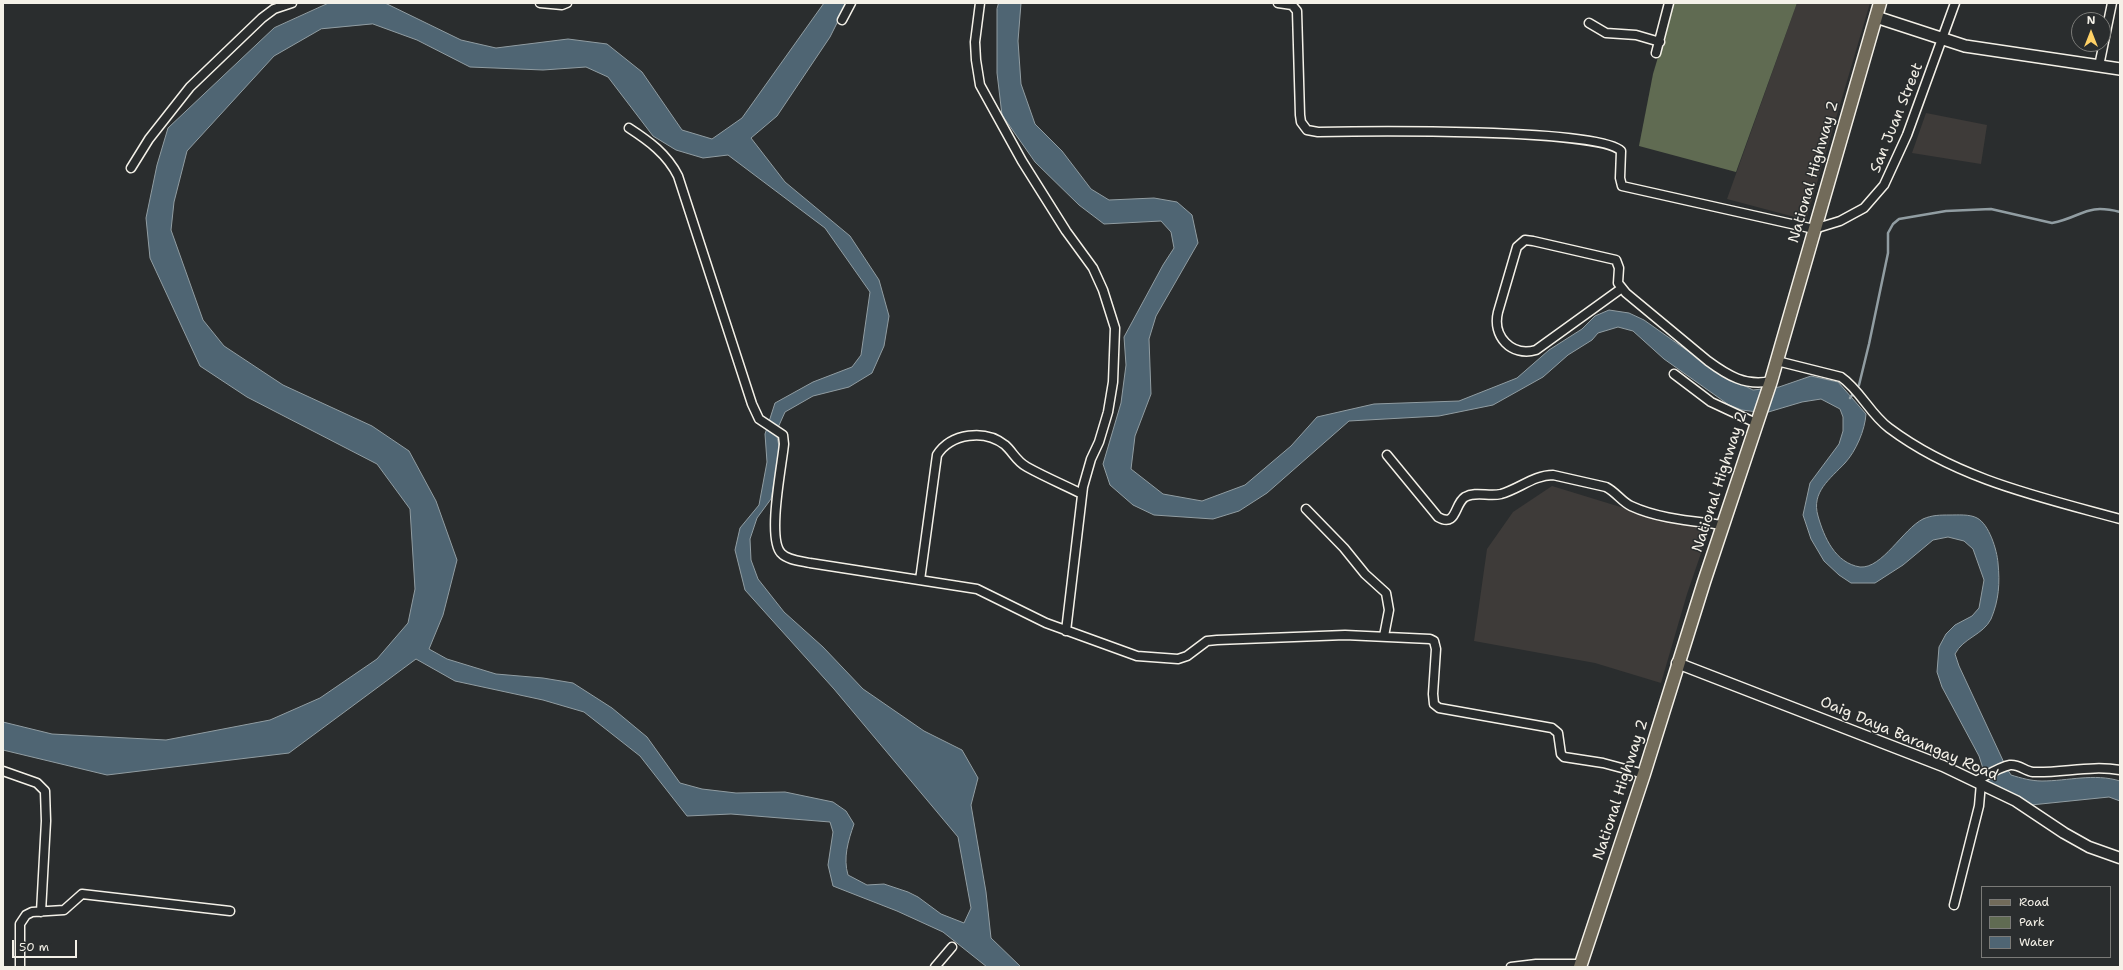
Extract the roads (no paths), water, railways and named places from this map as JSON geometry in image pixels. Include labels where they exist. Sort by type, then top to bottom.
[{"type":"main road","name":"National Highway 2","points":[[1580,965],[1644,774],[1677,663],[1777,361],[1880,3]]},
{"type":"main road","points":[[1876,17],[1942,40],[1965,46],[2120,69]]},
{"type":"street","points":[[131,168],[149,139],[190,87],[262,18],[274,9],[292,3]]},
{"type":"street","points":[[540,3],[562,5],[567,3]]},
{"type":"street","points":[[842,20],[851,3]]},
{"type":"street","points":[[980,3],[976,42],[976,60],[980,85],[1026,168],[1066,231],[1092,268],[1103,290],[1114,328],[1115,362],[1108,412],[1099,442],[1091,459],[1082,494],[1066,631]]},
{"type":"street","points":[[1278,3],[1296,5],[1300,115],[1301,122],[1307,130],[1318,132],[1449,130],[1601,143],[1616,147],[1621,151],[1620,178],[1622,186],[1814,229]]},
{"type":"street","points":[[1656,53],[1669,3]]},
{"type":"street","name":"San Juan Street","points":[[1814,229],[1840,221],[1864,208],[1884,185],[1904,142],[1955,3]]},
{"type":"street","points":[[2099,66],[2112,3]]},
{"type":"street","points":[[1589,23],[1606,33],[1636,35],[1660,42]]},
{"type":"street","points":[[629,128],[659,150],[672,164],[678,176],[756,414],[764,423],[783,435],[784,444],[777,497],[776,529],[776,543],[781,554],[794,560],[810,563],[977,589],[1014,608],[1066,631],[1136,656],[1178,659],[1187,656],[1207,641],[1216,640],[1345,635],[1421,638],[1434,641],[1436,649],[1433,694],[1434,704],[1439,708],[1552,728],[1558,733],[1561,754],[1564,757],[1603,763],[1644,774]]},
{"type":"street","points":[[1622,288],[1536,350],[1522,352],[1517,350],[1501,337],[1496,330],[1495,322],[1517,247],[1525,240],[1616,260],[1619,268],[1618,283],[1622,288],[1686,344],[1722,371],[1733,377],[1754,384],[1770,383]]},
{"type":"street","points":[[1777,361],[1829,373],[1850,383],[1874,415],[1889,428],[1946,463],[1995,483],[2120,519]]},
{"type":"street","points":[[1674,374],[1711,402],[1757,420]]},
{"type":"street","points":[[920,580],[937,455],[940,450],[954,441],[973,434],[997,440],[1006,446],[1014,458],[1026,466],[1082,494]]},
{"type":"street","points":[[1387,455],[1443,520],[1448,520],[1454,515],[1461,501],[1465,497],[1472,495],[1486,496],[1501,494],[1544,475],[1553,475],[1606,487],[1614,491],[1629,505],[1640,510],[1671,518],[1723,525]]},
{"type":"street","points":[[1306,509],[1344,548],[1365,574],[1386,593],[1389,610],[1384,636]]},
{"type":"street","name":"Oaig Daya Barangay Road","points":[[1677,663],[1980,780],[2089,847],[2120,858]]},
{"type":"street","points":[[1954,905],[1979,806],[1980,780],[2009,766],[2018,765],[2029,771],[2049,773],[2103,767],[2120,770]]},
{"type":"street","points":[[3,771],[37,783],[45,791],[46,821],[41,912]]},
{"type":"street","points":[[20,967],[20,924],[26,915],[64,910],[78,895],[84,893],[230,911]]},
{"type":"street","points":[[935,967],[952,947]]},
{"type":"street","points":[[1511,967],[1536,964],[1580,965]]},
{"type":"water","points":[[329,3],[385,3],[461,40],[496,48],[568,39],[607,44],[642,72],[682,130],[712,139],[742,118],[824,3],[847,3],[830,37],[777,116],[751,138],[785,182],[850,236],[879,280],[889,316],[884,346],[872,373],[849,387],[813,396],[785,412],[776,432],[780,451],[771,499],[757,518],[750,539],[751,560],[758,579],[784,612],[823,647],[863,689],[924,731],[962,750],[978,778],[971,805],[986,892],[991,938],[1021,967],[987,967],[943,932],[897,911],[833,886],[828,865],[833,832],[830,822],[731,814],[687,816],[640,756],[584,712],[543,700],[455,681],[416,659],[289,753],[107,775],[3,750],[3,722],[52,734],[166,740],[270,720],[320,698],[377,659],[408,623],[415,589],[410,509],[377,464],[247,397],[200,366],[150,258],[146,218],[157,165],[168,128],[274,28]],"holes":[[[373,24],[417,40],[470,67],[543,70],[586,67],[608,77],[653,136],[676,150],[703,158],[728,155],[825,228],[870,292],[861,355],[852,367],[813,382],[775,403],[765,434],[767,462],[759,505],[740,528],[735,550],[745,590],[834,689],[958,837],[971,908],[964,923],[941,914],[918,897],[908,892],[884,884],[867,885],[848,875],[846,856],[848,843],[854,824],[846,811],[833,802],[785,792],[736,793],[702,789],[680,783],[647,737],[612,708],[573,683],[543,678],[496,674],[447,659],[429,649],[443,615],[457,560],[436,501],[409,451],[372,426],[283,385],[224,346],[203,320],[171,230],[174,202],[187,151],[274,56],[321,29]]]},
{"type":"water","points":[[999,3],[1021,3],[1018,41],[1021,84],[1035,124],[1062,151],[1091,189],[1109,200],[1154,198],[1177,202],[1192,215],[1198,243],[1156,316],[1149,339],[1151,394],[1135,436],[1131,469],[1163,494],[1202,501],[1245,485],[1291,446],[1317,417],[1374,404],[1459,401],[1517,378],[1549,350],[1582,329],[1595,316],[1609,310],[1629,313],[1644,320],[1719,373],[1753,390],[1779,387],[1811,376],[1838,382],[1866,414],[1865,420],[1862,433],[1853,453],[1823,486],[1817,500],[1817,507],[1818,516],[1827,540],[1837,555],[1851,565],[1860,567],[1868,566],[1876,562],[1915,524],[1923,519],[1943,515],[1967,515],[1981,521],[1989,531],[1997,558],[1999,578],[1997,598],[1991,619],[1983,629],[1963,644],[1955,654],[1959,666],[2006,767],[2011,775],[2042,781],[2091,777],[2120,781],[2120,801],[2109,797],[2031,805],[2003,792],[1987,781],[1979,756],[1942,687],[1937,672],[1939,647],[1946,634],[1955,625],[1972,616],[1979,608],[1984,580],[1973,549],[1964,541],[1948,537],[1933,540],[1903,565],[1875,583],[1851,583],[1839,575],[1824,561],[1811,539],[1803,515],[1810,483],[1839,444],[1843,431],[1843,417],[1840,409],[1821,399],[1802,402],[1765,413],[1742,410],[1729,405],[1664,359],[1633,331],[1618,327],[1598,333],[1592,340],[1568,355],[1543,377],[1493,405],[1439,416],[1349,421],[1267,493],[1239,511],[1213,519],[1154,515],[1133,505],[1110,485],[1103,464],[1121,403],[1126,365],[1124,337],[1163,265],[1174,248],[1171,232],[1161,221],[1104,224],[1079,205],[1035,162],[1002,115],[997,73],[997,9]]},
{"type":"waterway","points":[[1850,398],[1859,385],[1869,344],[1888,253],[1888,233],[1893,224],[1899,219],[1946,211],[1991,209],[2052,223],[2091,210],[2099,209],[2120,212]]}]
